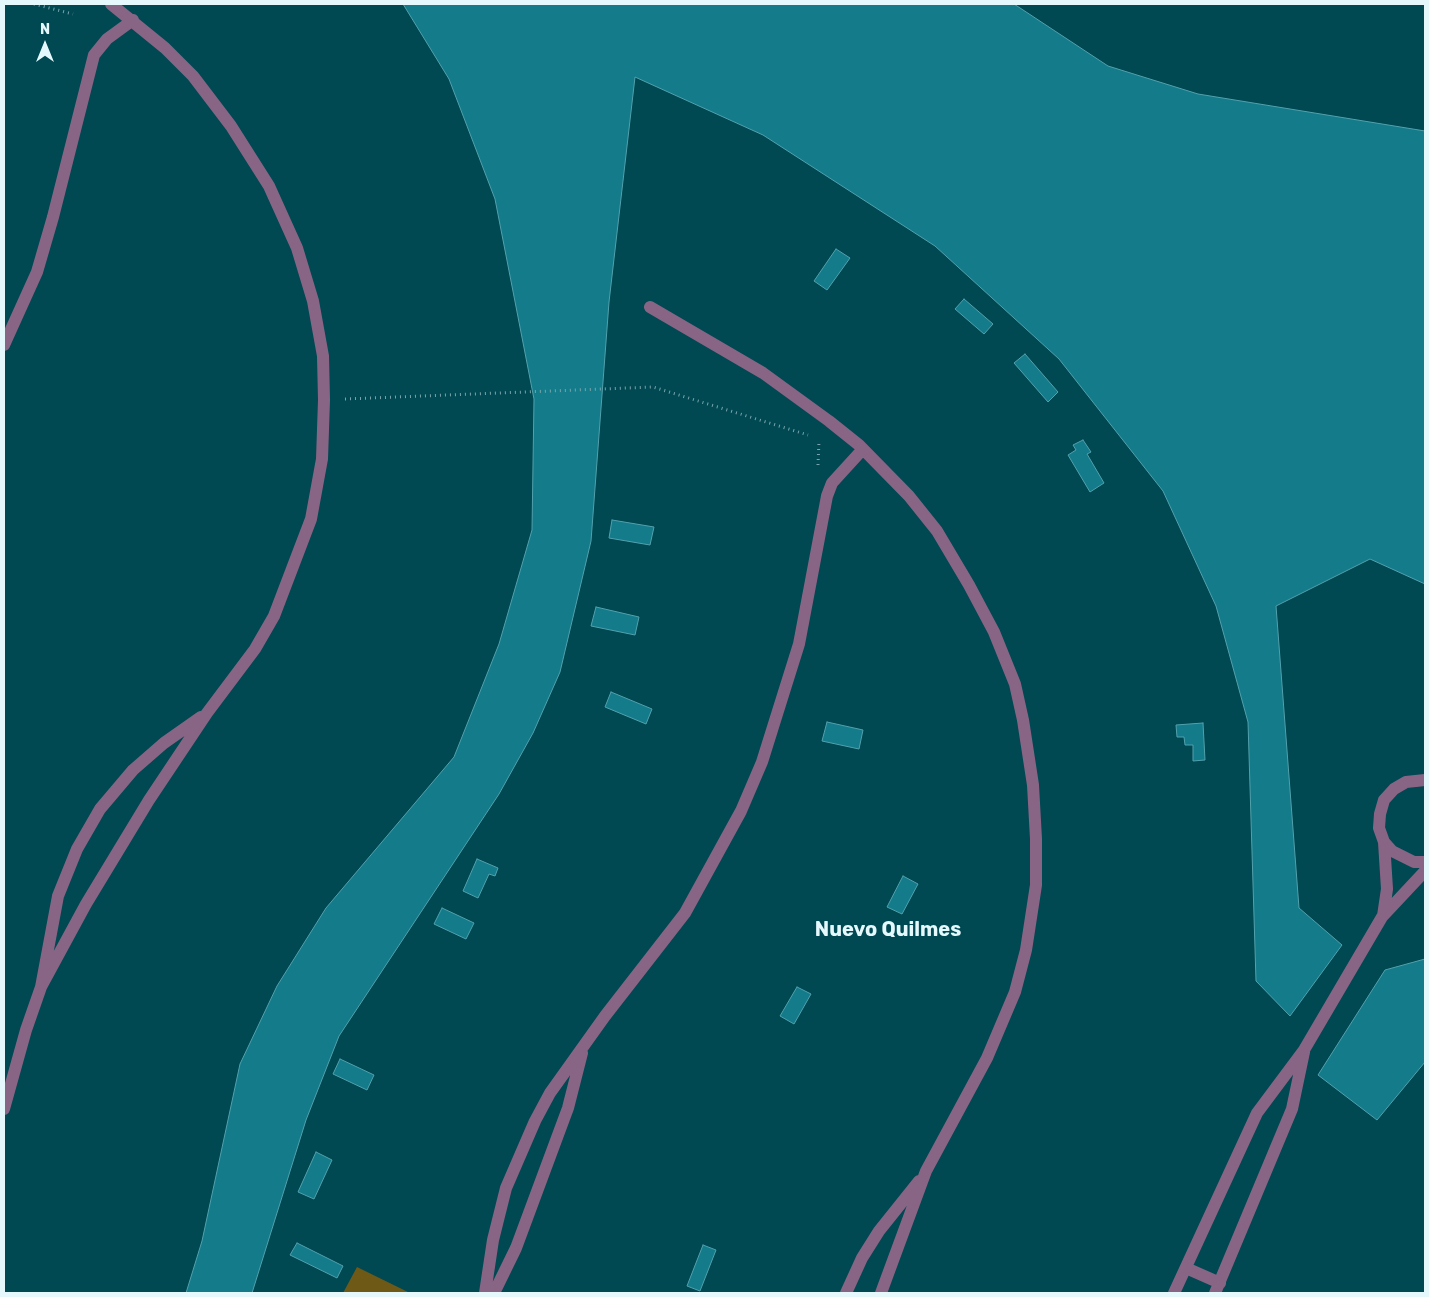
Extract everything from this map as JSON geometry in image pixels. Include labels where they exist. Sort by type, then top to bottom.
[{"type":"street","points":[[41,987],[86,904],[149,800],[207,713],[254,649],[274,616],[311,519],[322,459],[323,356],[313,301],[297,248],[269,186],[231,126],[193,76],[165,48],[111,4]]},
{"type":"street","points":[[4,345],[37,272],[53,217],[94,55],[107,39],[133,20]]},
{"type":"street","points":[[650,307],[763,373],[829,421],[863,450],[909,496],[937,531],[990,624],[1015,684],[1024,720],[1033,785],[1036,885],[1026,950],[1017,984],[987,1058],[926,1171],[881,1293]]},
{"type":"street","points":[[485,1293],[495,1232],[506,1188],[520,1154],[550,1093],[685,913],[741,811],[762,762],[799,644],[827,496],[832,483],[863,450]]},
{"type":"street","points":[[4,1109],[26,1030],[41,987],[58,896],[77,849],[100,809],[132,770],[164,743],[207,713]]},
{"type":"street","points":[[1382,917],[1386,888],[1384,842],[1380,828],[1380,814],[1384,800],[1394,789],[1406,782],[1425,780]]},
{"type":"street","points":[[1384,842],[1402,858],[1414,862],[1425,862]]},
{"type":"street","points":[[1174,1293],[1257,1113],[1304,1050],[1382,917],[1425,871]]},
{"type":"street","points":[[494,1293],[516,1248],[568,1108],[583,1048]]},
{"type":"street","points":[[1186,1268],[1217,1288],[1292,1109],[1304,1050]]},
{"type":"street","points":[[846,1293],[862,1258],[879,1231],[926,1171]]},
{"type":"path","points":[[34,4],[73,14]]},
{"type":"path","points":[[324,400],[653,388],[810,436]]},
{"type":"path","points":[[814,473],[818,465],[819,438]]},
{"type":"water","points":[[403,4],[1014,4],[1108,66],[1198,94],[1425,131],[1425,584],[1370,559],[1276,606],[1299,908],[1342,945],[1290,1016],[1256,981],[1248,722],[1216,606],[1163,491],[1059,359],[935,246],[763,135],[635,77],[609,302],[591,541],[560,672],[533,733],[499,794],[339,1036],[306,1120],[252,1293],[186,1293],[202,1241],[240,1064],[277,986],[326,908],[454,757],[499,644],[532,530],[534,399],[495,199],[449,79]]},
{"type":"water","points":[[836,249],[850,258],[827,290],[814,281]]},
{"type":"water","points":[[964,299],[993,324],[984,334],[955,309]]},
{"type":"water","points":[[1025,354],[1058,392],[1048,402],[1014,363]]},
{"type":"water","points":[[1083,440],[1091,452],[1087,454],[1104,483],[1090,492],[1068,455],[1076,450],[1073,445]]},
{"type":"water","points":[[612,520],[654,527],[650,545],[609,538]]},
{"type":"water","points":[[596,607],[639,617],[635,635],[591,626]]},
{"type":"water","points":[[611,692],[652,709],[646,724],[605,707]]},
{"type":"water","points":[[827,722],[863,730],[859,749],[822,741]]},
{"type":"water","points":[[1203,723],[1205,760],[1193,761],[1193,745],[1185,745],[1184,737],[1177,737],[1176,725]]},
{"type":"water","points":[[477,859],[498,868],[495,876],[489,874],[478,898],[463,891]]},
{"type":"water","points":[[903,876],[918,884],[902,914],[887,907]]},
{"type":"water","points":[[442,908],[474,923],[466,939],[434,924]]},
{"type":"water","points":[[1425,959],[1425,1062],[1377,1120],[1318,1075],[1385,970]]},
{"type":"water","points":[[797,987],[811,994],[794,1024],[780,1016]]},
{"type":"water","points":[[340,1059],[374,1075],[367,1090],[333,1074]]},
{"type":"water","points":[[316,1152],[332,1160],[314,1199],[298,1192]]},
{"type":"water","points":[[297,1243],[343,1266],[337,1278],[290,1255]]},
{"type":"water","points":[[703,1245],[716,1250],[700,1291],[687,1286]]},
{"type":"building","points":[[357,1267],[410,1293],[343,1293]]},
{"type":"district","name":"Nuevo Quilmes","points":[[888,930]]}]
